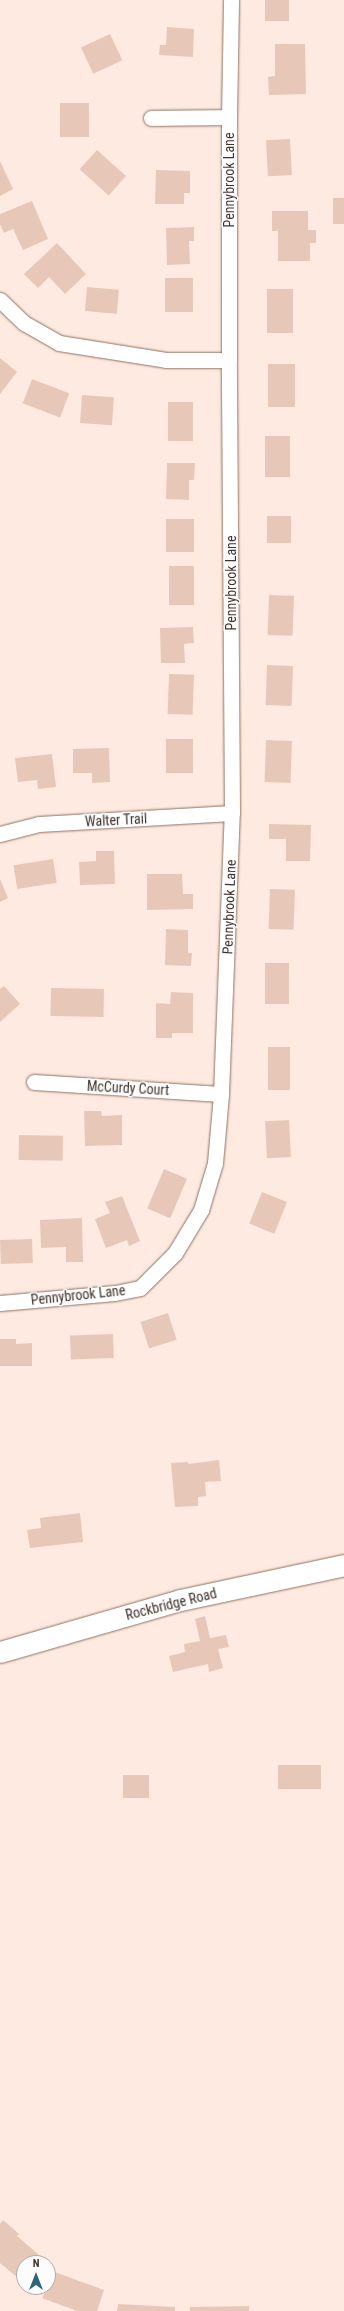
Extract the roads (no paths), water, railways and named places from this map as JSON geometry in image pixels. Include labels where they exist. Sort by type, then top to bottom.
[{"type":"main road","name":"Rockbridge Road","points":[[0,1652],[180,1600],[344,1564]]},
{"type":"street","name":"Pennybrook Lane","points":[[0,1303],[115,1293],[140,1288],[175,1253],[201,1210],[215,1163],[221,1094],[232,813],[229,360],[229,117],[231,0]]},
{"type":"street","points":[[151,118],[229,117]]},
{"type":"street","points":[[0,300],[24,323],[59,343],[166,360],[229,360]]},
{"type":"street","name":"Walter Trail","points":[[0,834],[39,824],[232,813]]},
{"type":"street","name":"McCurdy Court","points":[[34,1082],[221,1094]]}]
